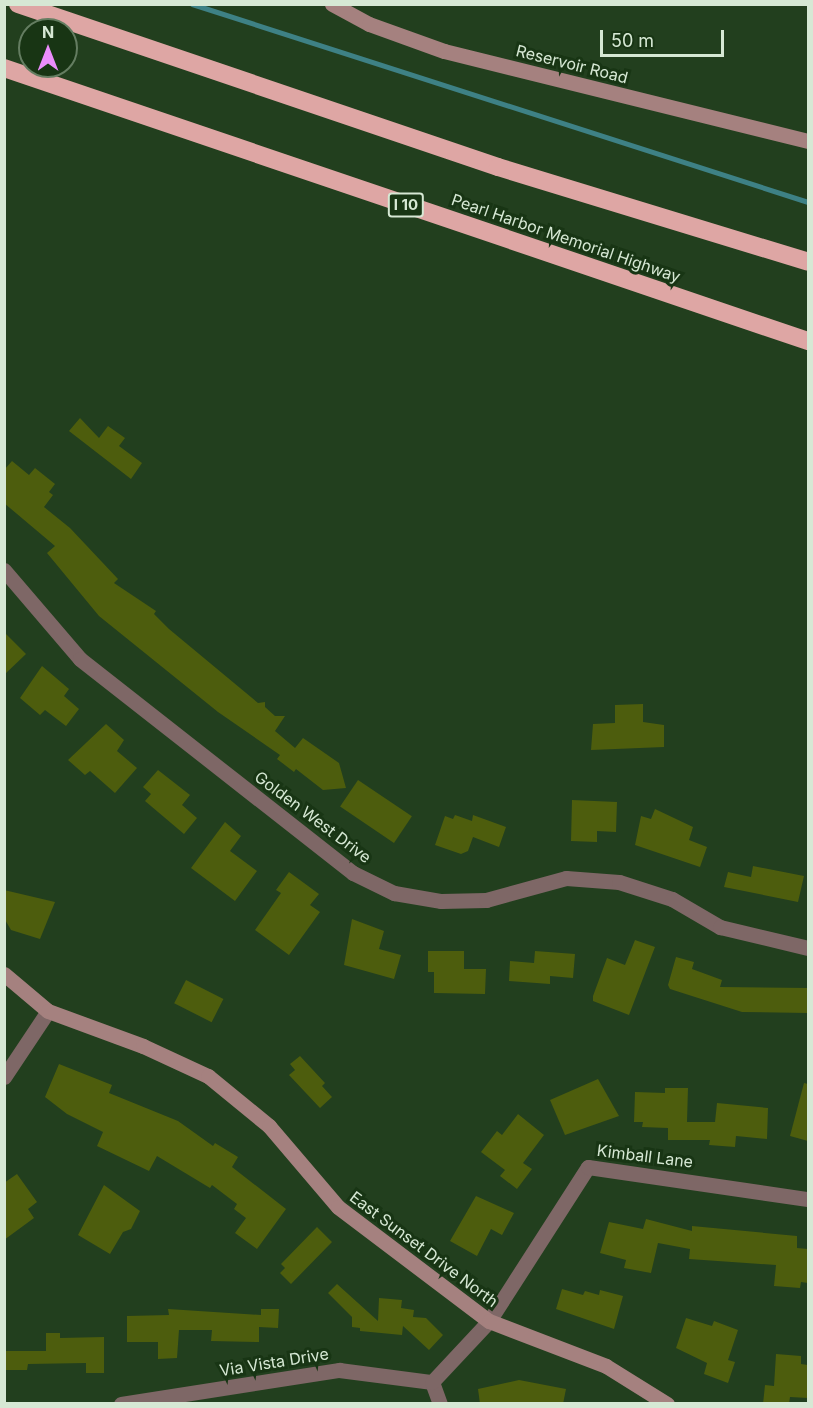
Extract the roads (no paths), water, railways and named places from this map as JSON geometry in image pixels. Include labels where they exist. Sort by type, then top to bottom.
[{"type":"highway","points":[[18,4],[498,167],[808,262]]},
{"type":"highway","name":"Pearl Harbor Memorial Highway","points":[[4,69],[808,341]]},
{"type":"street","name":"Reservoir Road","points":[[332,4],[369,24],[444,51],[808,141]]},
{"type":"street","name":"Golden West Drive","points":[[4,570],[80,659],[353,873],[373,883],[394,892],[441,901],[486,900],[566,879],[619,882],[672,899],[720,927],[808,948]]},
{"type":"street","name":"East Sunset Drive North","points":[[4,974],[48,1011],[143,1046],[208,1076],[269,1126],[338,1207],[489,1322],[606,1366],[667,1404]]},
{"type":"street","points":[[4,1077],[48,1011]]},
{"type":"street","name":"Kimball Lane","points":[[489,1322],[588,1167],[808,1199]]},
{"type":"street","points":[[440,1404],[432,1382],[489,1322]]},
{"type":"street","name":"Via Vista Drive","points":[[121,1404],[339,1370],[432,1382]]},
{"type":"waterway","points":[[192,4],[808,202]]}]
